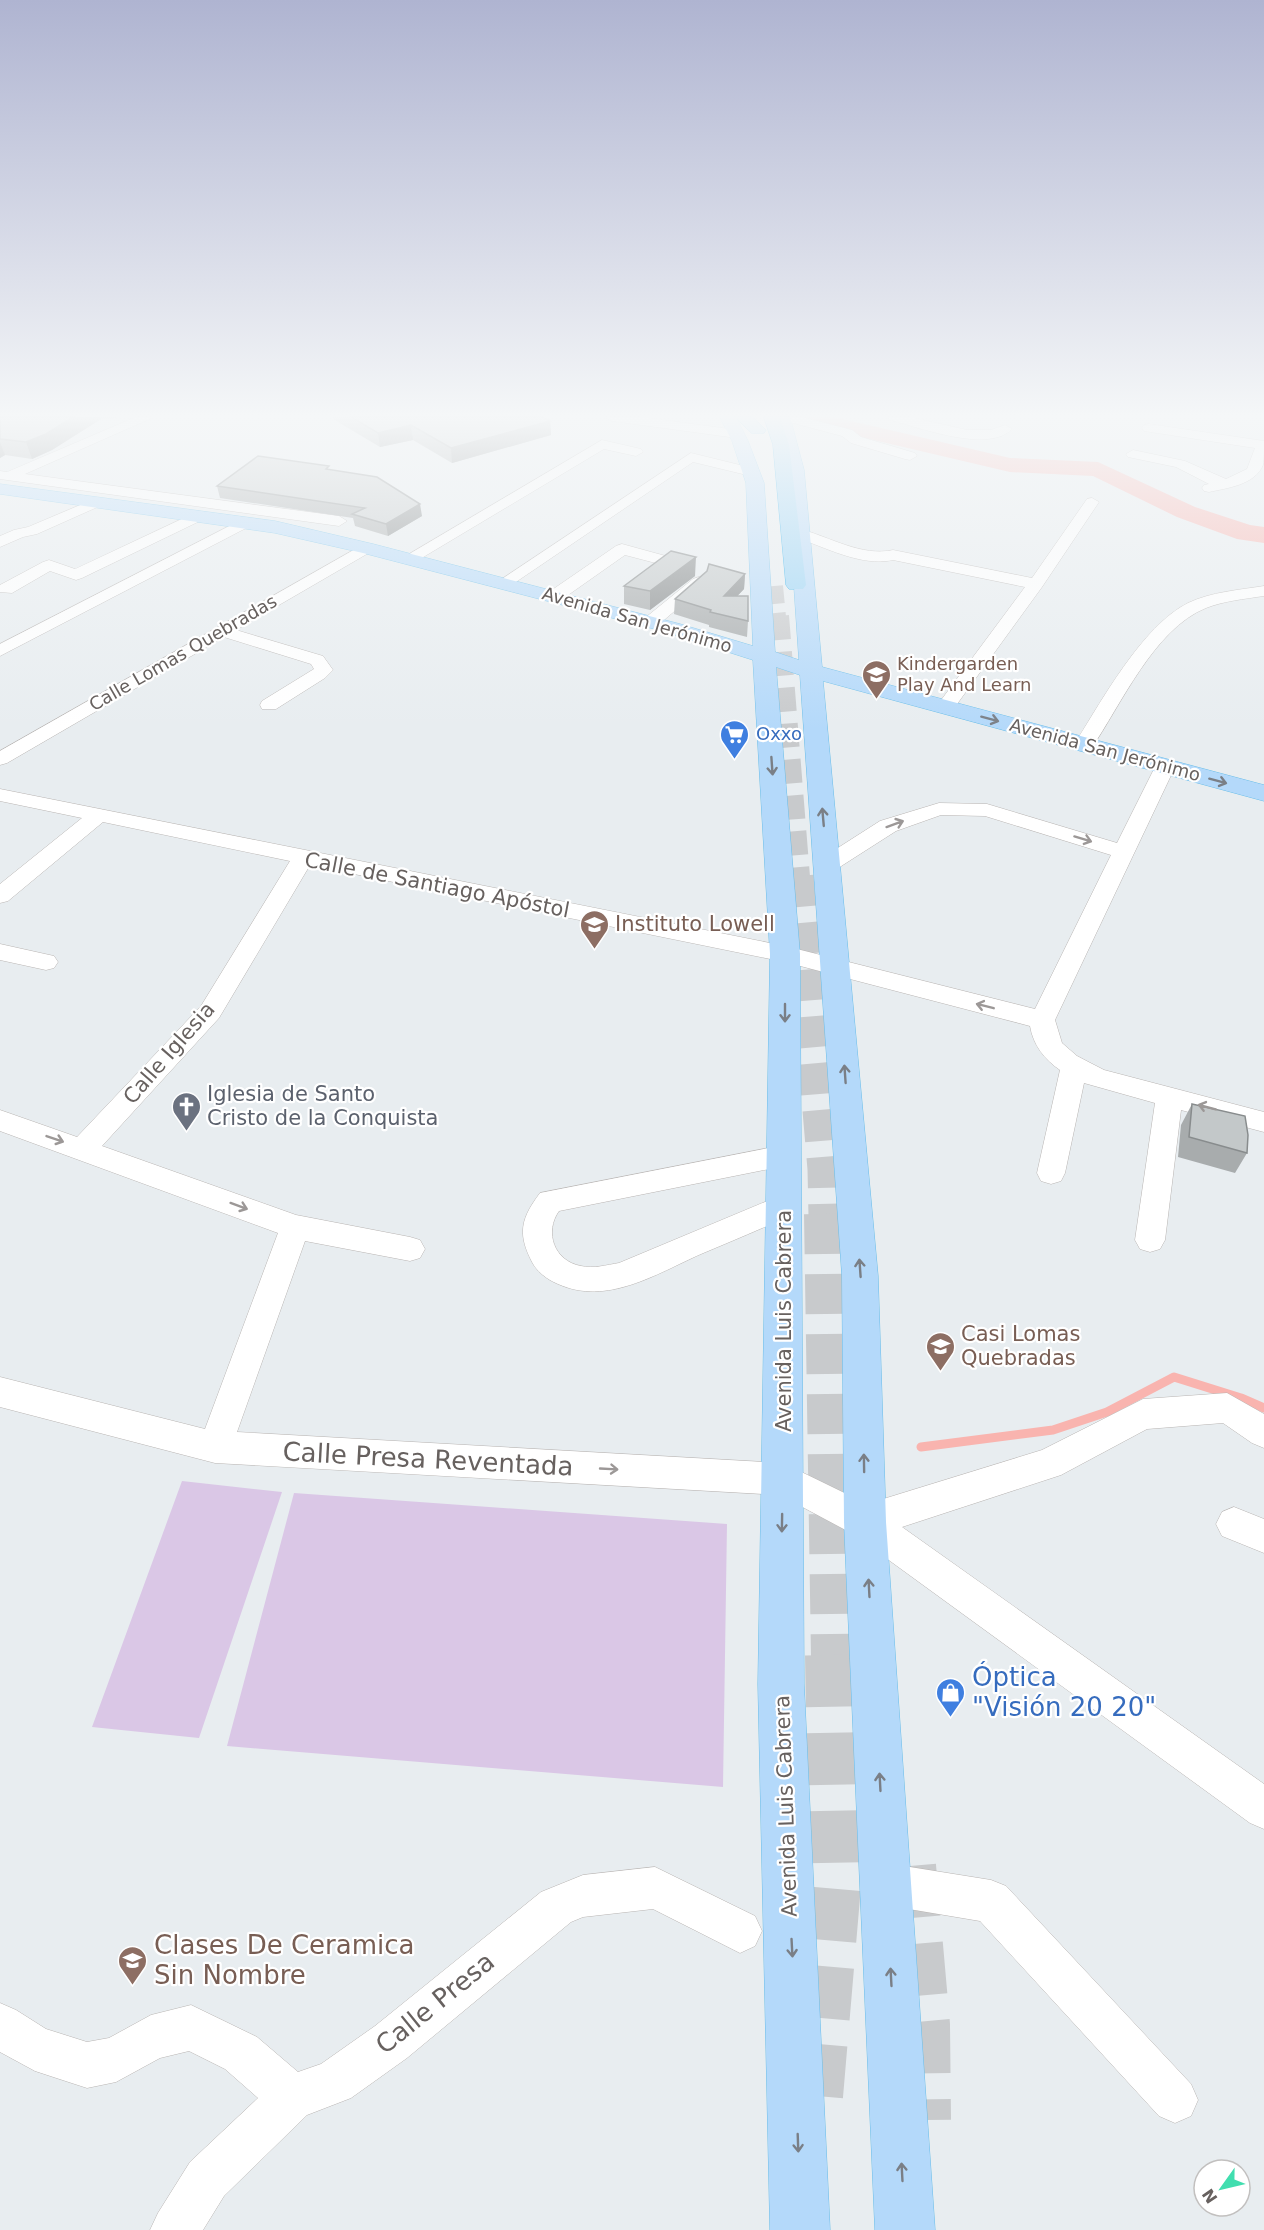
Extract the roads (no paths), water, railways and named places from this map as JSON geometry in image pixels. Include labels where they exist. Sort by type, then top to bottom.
[{"type":"highway","points":[[770,521],[774,586]]},
{"type":"highway","points":[[789,521],[795,585]]},
{"type":"main road","name":"Avenida San Jerónimo","points":[[232,521],[366,548],[555,596],[651,622],[764,657],[812,681],[945,707],[1264,793]]},
{"type":"main road","name":"Avenida Luis Cabrera","points":[[757,521],[764,657],[785,954],[781,1684],[800,2230]]},
{"type":"main road","points":[[799,521],[837,968],[860,1276],[865,1522],[905,2230]]},
{"type":"main road","points":[[762,614],[785,617],[807,615]]},
{"type":"main road","points":[[766,687],[812,681]]},
{"type":"street","points":[[0,542],[19,533],[32,531],[51,521]]},
{"type":"street","points":[[6,589],[49,565],[76,574],[187,521]]},
{"type":"street","points":[[410,559],[473,521]]},
{"type":"street","points":[[504,583],[596,521]]},
{"type":"street","points":[[945,707],[1036,584],[1079,521]]},
{"type":"street","points":[[0,651],[245,523]]},
{"type":"street","points":[[800,534],[879,558],[894,555],[1036,584]]},
{"type":"street","name":"Calle Lomas Quebradas","points":[[0,759],[366,548]]},
{"type":"street","points":[[555,596],[622,549],[667,561]]},
{"type":"street","points":[[651,622],[699,582]]},
{"type":"street","points":[[1084,745],[1127,678],[1169,624],[1193,607],[1242,594],[1264,591]]},
{"type":"street","points":[[222,631],[317,660],[322,665],[324,670],[319,674],[269,705]]},
{"type":"street","points":[[1165,767],[1042,1020],[1043,1036],[1054,1052],[1074,1067],[1097,1078],[1264,1122]]},
{"type":"street","name":"Calle de Santiago Apóstol","points":[[0,795],[785,954],[1042,1020]]},
{"type":"street","points":[[827,865],[888,826],[939,809],[987,810],[1124,852]]},
{"type":"street","points":[[0,896],[99,815]]},
{"type":"street","name":"Calle Iglesia","points":[[83,1149],[210,1012],[303,858]]},
{"type":"street","points":[[0,952],[45,962]]},
{"type":"street","points":[[1051,1173],[1074,1067]]},
{"type":"street","points":[[1150,1240],[1169,1097]]},
{"type":"street","points":[[0,1120],[295,1227],[410,1249]]},
{"type":"street","points":[[784,1156],[550,1201],[541,1212],[538,1221],[536,1231],[538,1248],[555,1268],[576,1278],[600,1279],[622,1275],[784,1206]]},
{"type":"street","points":[[215,1447],[295,1227]]},
{"type":"street","name":"Calle Presa Reventada","points":[[0,1392],[215,1447],[783,1479],[865,1522],[1264,1809]]},
{"type":"street","points":[[865,1522],[1049,1464],[1143,1414],[1227,1408],[1264,1432]]},
{"type":"street","points":[[885,1884],[991,1901],[1175,2100]]},
{"type":"street","name":"Calle Presa","points":[[175,2230],[207,2179],[292,2097],[335,2082],[391,2042],[556,1907],[583,1896],[655,1888],[740,1931]]},
{"type":"street","points":[[0,2026],[35,2048],[87,2065],[116,2059],[152,2038],[191,2028],[242,2053],[292,2097]]},
{"type":"waterway","points":[[1212,521],[1246,533],[1264,535]]},
{"type":"waterway","points":[[921,1447],[1053,1430],[1107,1412],[1174,1377],[1241,1398],[1264,1408]]},
{"type":"tunnel","points":[[774,586],[777,617]]},
{"type":"tunnel","points":[[777,616],[798,877]]},
{"type":"tunnel","points":[[798,876],[823,1169],[824,1216]]},
{"type":"tunnel","points":[[824,1214],[831,1657]]},
{"type":"tunnel","points":[[817,2096],[835,1885],[831,1655]]},
{"type":"tunnel","points":[[910,1866],[924,2025],[925,2120]]},
{"type":"place","name":"Kindergarden Play And Learn","points":[[876,700]]},
{"type":"place","name":"Oxxo","points":[[735,760]]},
{"type":"place","name":"Instituto Lowell","points":[[594,950]]},
{"type":"place","name":"Iglesia de Santo Cristo de la Conquista","points":[[186,1132]]},
{"type":"place","name":"Casi Lomas Quebradas","points":[[940,1372]]},
{"type":"place","name":"Óptica \"Visión 20 20\"","points":[[951,1718]]},
{"type":"place","name":"Clases De Ceramica Sin Nombre","points":[[133,1986]]}]
